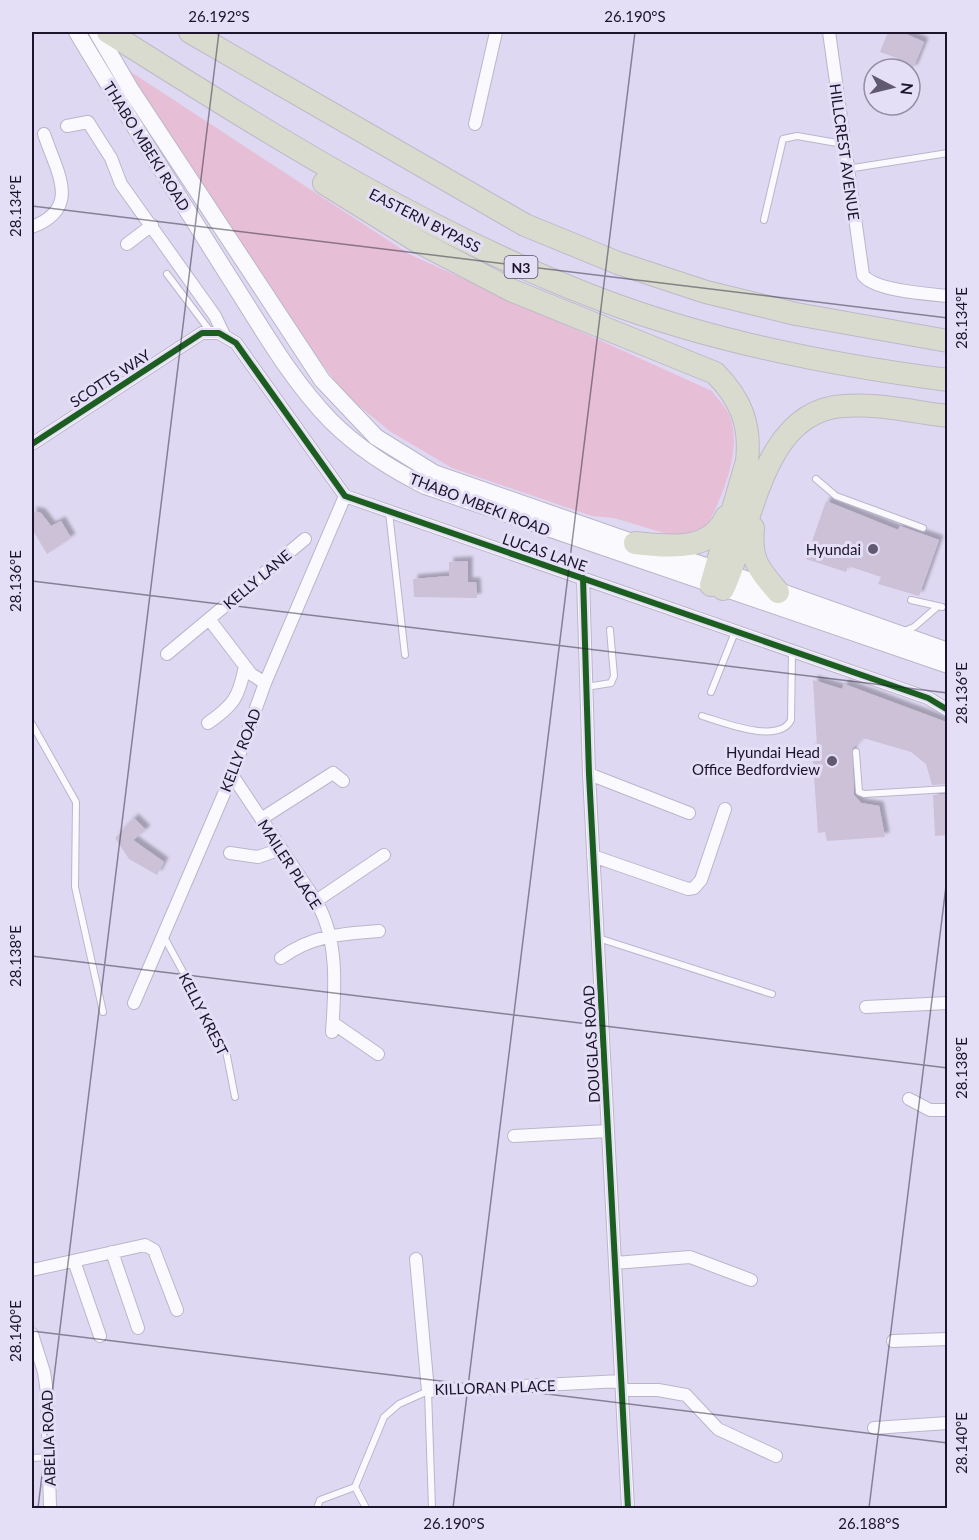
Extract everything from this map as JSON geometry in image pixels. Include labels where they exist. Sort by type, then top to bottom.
[{"type":"highway","name":"EASTERN BYPASS","points":[[108,32],[184,82],[404,211],[508,262],[603,300],[695,331],[792,356],[948,380]]},
{"type":"highway","points":[[190,32],[525,225],[618,263],[706,292],[796,314],[948,340]]},
{"type":"highway","points":[[211,32],[331,115]]},
{"type":"highway","points":[[184,82],[286,159],[417,241],[512,290],[715,373],[731,389],[742,408],[748,431],[747,497],[751,548],[760,571],[778,592]]},
{"type":"highway","points":[[635,543],[678,547],[710,538],[747,497],[778,444],[796,423],[822,409],[842,405],[869,406],[948,416]]},
{"type":"highway","points":[[720,579],[747,497]]},
{"type":"main road","name":"THABO MBEKI ROAD","points":[[77,32],[127,116],[270,341],[306,391],[332,422],[396,471],[425,486],[720,579],[778,592],[948,651]]},
{"type":"main road","name":"THABO MBEKI ROAD","points":[[97,32],[131,90],[322,380],[369,431],[400,454],[434,473],[635,543],[720,579],[948,665]]},
{"type":"street","points":[[475,124],[496,32]]},
{"type":"street","name":"HILLCREST AVENUE","points":[[829,32],[846,169],[865,279],[886,286],[948,296]]},
{"type":"street","points":[[67,126],[88,122],[111,158],[121,184],[216,316],[224,335]]},
{"type":"street","points":[[32,227],[47,221],[60,209],[63,192],[44,134]]},
{"type":"street","points":[[127,244],[152,225]]},
{"type":"street","points":[[206,332],[224,335],[236,343],[309,449],[345,496]]},
{"type":"street","name":"SCOTTS WAY","points":[[32,444],[206,332]]},
{"type":"street","name":"LUCAS LANE","points":[[345,496],[928,698],[948,710]]},
{"type":"street","name":"KELLY ROAD","points":[[134,1003],[232,775],[265,683],[345,496]]},
{"type":"street","name":"KELLY LANE","points":[[167,654],[305,539]]},
{"type":"street","name":"DOUGLAS ROAD","points":[[583,578],[589,774],[628,1509]]},
{"type":"street","name":"KELLY LANE","points":[[209,619],[251,674],[265,683]]},
{"type":"street","points":[[208,723],[226,711],[236,699],[245,666]]},
{"type":"street","points":[[261,819],[333,773],[343,781]]},
{"type":"street","points":[[589,774],[689,813]]},
{"type":"street","name":"MAILER PLACE","points":[[232,775],[315,901],[329,934],[333,965],[332,1028],[378,1054]]},
{"type":"street","points":[[593,856],[688,889],[694,888],[701,880],[726,809]]},
{"type":"street","points":[[230,853],[258,857],[280,849]]},
{"type":"street","points":[[315,901],[384,855]]},
{"type":"street","points":[[281,958],[296,947],[329,934],[379,931]]},
{"type":"street","points":[[866,1007],[948,1003]]},
{"type":"street","points":[[909,1098],[930,1110],[948,1110]]},
{"type":"street","points":[[514,1137],[608,1131]]},
{"type":"street","points":[[32,1270],[145,1245],[154,1250],[177,1310]]},
{"type":"street","points":[[112,1252],[138,1328]]},
{"type":"street","points":[[615,1263],[690,1257],[751,1280]]},
{"type":"street","name":"KILLORAN PLACE","points":[[416,1259],[428,1391],[622,1385],[686,1395],[718,1429],[776,1456]]},
{"type":"street","points":[[74,1261],[100,1336]]},
{"type":"street","name":"ABELIA ROAD","points":[[32,1334],[44,1372],[50,1509]]},
{"type":"street","points":[[892,1341],[948,1339]]},
{"type":"street","points":[[874,1428],[948,1424]]},
{"type":"lane","points":[[765,220],[783,139],[797,136],[843,144]]},
{"type":"lane","points":[[846,169],[948,153]]},
{"type":"lane","points":[[167,274],[206,332]]},
{"type":"lane","points":[[816,479],[836,496],[923,528]]},
{"type":"lane","points":[[389,511],[405,655]]},
{"type":"lane","points":[[898,633],[914,627],[939,608],[911,600]]},
{"type":"lane","points":[[585,687],[611,683],[614,676],[610,630]]},
{"type":"lane","points":[[711,692],[735,632]]},
{"type":"lane","points":[[702,716],[748,730],[782,729],[789,725],[792,652]]},
{"type":"lane","points":[[32,724],[76,802],[75,887],[103,1012]]},
{"type":"lane","points":[[856,752],[859,792],[864,794],[948,789]]},
{"type":"lane","name":"KELLY KREST","points":[[163,935],[226,1051],[235,1096]]},
{"type":"lane","points":[[597,938],[772,994]]},
{"type":"lane","points":[[366,1509],[356,1487],[384,1417],[399,1404],[428,1391],[432,1509]]},
{"type":"lane","points":[[32,1458],[49,1457]]},
{"type":"lane","points":[[317,1509],[320,1500],[356,1487]]},
{"type":"shaded area","points":[[128,70],[409,254],[712,391],[729,414],[734,443],[729,474],[705,531],[684,539],[614,518],[592,516],[452,468],[391,432],[348,397],[285,317]]},
{"type":"building","points":[[888,32],[907,32],[906,34],[924,42],[918,57],[894,57],[880,52]]},
{"type":"building","name":"Hyundai","points":[[826,501],[898,530],[900,526],[939,540],[919,596],[878,584],[881,577],[848,566],[846,572],[806,559]]},
{"type":"building","points":[[32,511],[41,513],[51,526],[61,521],[71,538],[47,554],[32,529]]},
{"type":"building","points":[[468,561],[468,582],[476,582],[477,598],[414,597],[413,579],[449,576],[449,562]]},
{"type":"building","name":"Hyundai Head Office Bedfordview","points":[[813,680],[842,689],[844,684],[946,722],[948,784],[932,785],[926,764],[911,752],[863,738],[852,749],[854,795],[861,803],[879,806],[885,837],[827,841],[825,832],[818,833],[812,748],[817,747]]},
{"type":"building","points":[[948,794],[948,835],[935,836],[933,795]]},
{"type":"building","points":[[134,818],[146,830],[133,840],[164,862],[157,875],[129,859],[115,838]]},
{"type":"cycle path","points":[[32,444],[202,333],[219,333],[236,343],[345,496],[928,698],[948,710]]},
{"type":"cycle path","points":[[583,578],[589,774],[628,1508]]},
{"type":"place","name":"Hyundai","points":[[873,549]]},
{"type":"place","name":"Hyundai Head Office Bedfordview","points":[[832,761]]}]
